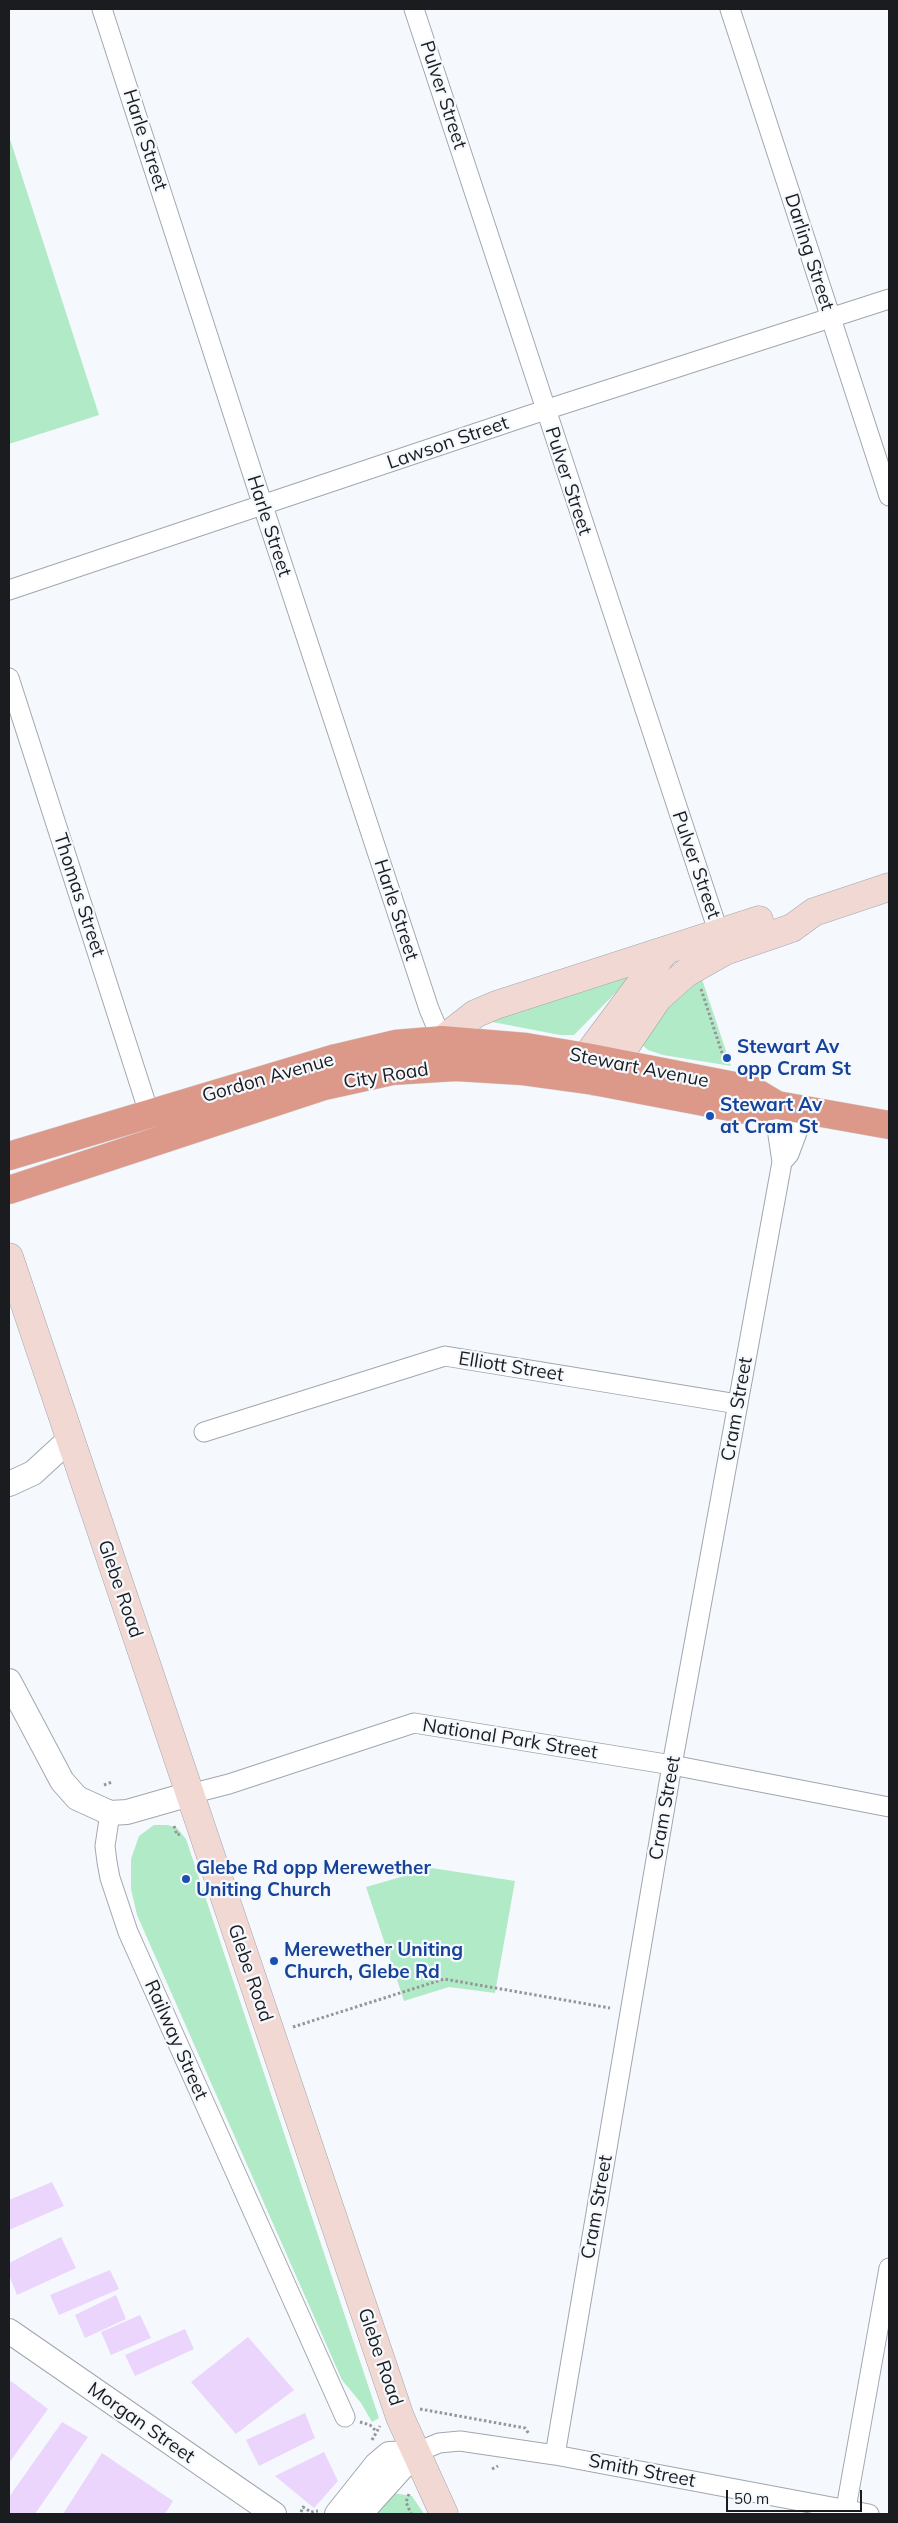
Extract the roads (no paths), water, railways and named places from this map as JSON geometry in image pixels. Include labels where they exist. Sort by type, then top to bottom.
[{"type":"highway","name":"Stewart Avenue","points":[[442,1040],[526,1047],[590,1069],[614,1063],[750,1090],[776,1105],[889,1125]]},
{"type":"highway","name":"Gordon Avenue","points":[[9,1156],[336,1058],[395,1044],[442,1040]]},
{"type":"highway","name":"City Road","points":[[9,1190],[316,1089],[392,1071],[456,1067],[521,1070],[590,1069],[746,1110],[776,1105]]},
{"type":"main road","points":[[442,1040],[475,1014],[496,1005],[664,952],[792,928],[814,912],[889,887]]},
{"type":"main road","points":[[614,1063],[658,998],[722,942]]},
{"type":"main road","points":[[590,1069],[664,952]]},
{"type":"main road","name":"Glebe Road","points":[[9,1257],[395,2402],[415,2453],[444,2514]]},
{"type":"street","name":"Harle Street","points":[[102,9],[262,506],[429,1009],[442,1040]]},
{"type":"street","name":"Pulver Street","points":[[414,9],[722,942]]},
{"type":"street","name":"Darling Street","points":[[730,9],[889,496]]},
{"type":"street","name":"Lawson Street","points":[[9,590],[545,410],[889,299]]},
{"type":"street","name":"Thomas Street","points":[[10,689],[150,1113]]},
{"type":"street","name":"Cram Street","points":[[555,2455],[672,1765],[782,1162],[776,1105]]},
{"type":"street","name":"Cram Street","points":[[782,1162],[789,1154],[806,1111]]},
{"type":"street","name":"Elliott Street","points":[[204,1432],[445,1356],[738,1404]]},
{"type":"street","points":[[9,1484],[33,1473],[70,1439]]},
{"type":"street","points":[[9,1681],[69,1790],[77,1798],[110,1813]]},
{"type":"street","name":"National Park Street","points":[[110,1813],[141,1810],[229,1784],[414,1723],[672,1765],[889,1807]]},
{"type":"street","name":"Railway Street","points":[[110,1813],[105,1846],[107,1862],[110,1878],[128,1932],[345,2417]]},
{"type":"street","points":[[846,2512],[889,2268]]},
{"type":"street","name":"Morgan Street","points":[[9,2331],[274,2514]]},
{"type":"street","name":"Smith Street","points":[[415,2453],[439,2443],[460,2440],[555,2455],[846,2512],[869,2514]]},
{"type":"street","points":[[329,2512],[376,2465],[390,2454],[415,2453]]},
{"type":"street","points":[[360,2514],[415,2453]]},
{"type":"place","name":"Stewart Av opp Cram St","points":[[727,1058]]},
{"type":"place","name":"Stewart Av at Cram St","points":[[710,1116]]},
{"type":"place","name":"Glebe Rd opp Merewether Uniting Church","points":[[186,1879]]},
{"type":"place","name":"Merewether Uniting Church, Glebe Rd","points":[[274,1961]]}]
